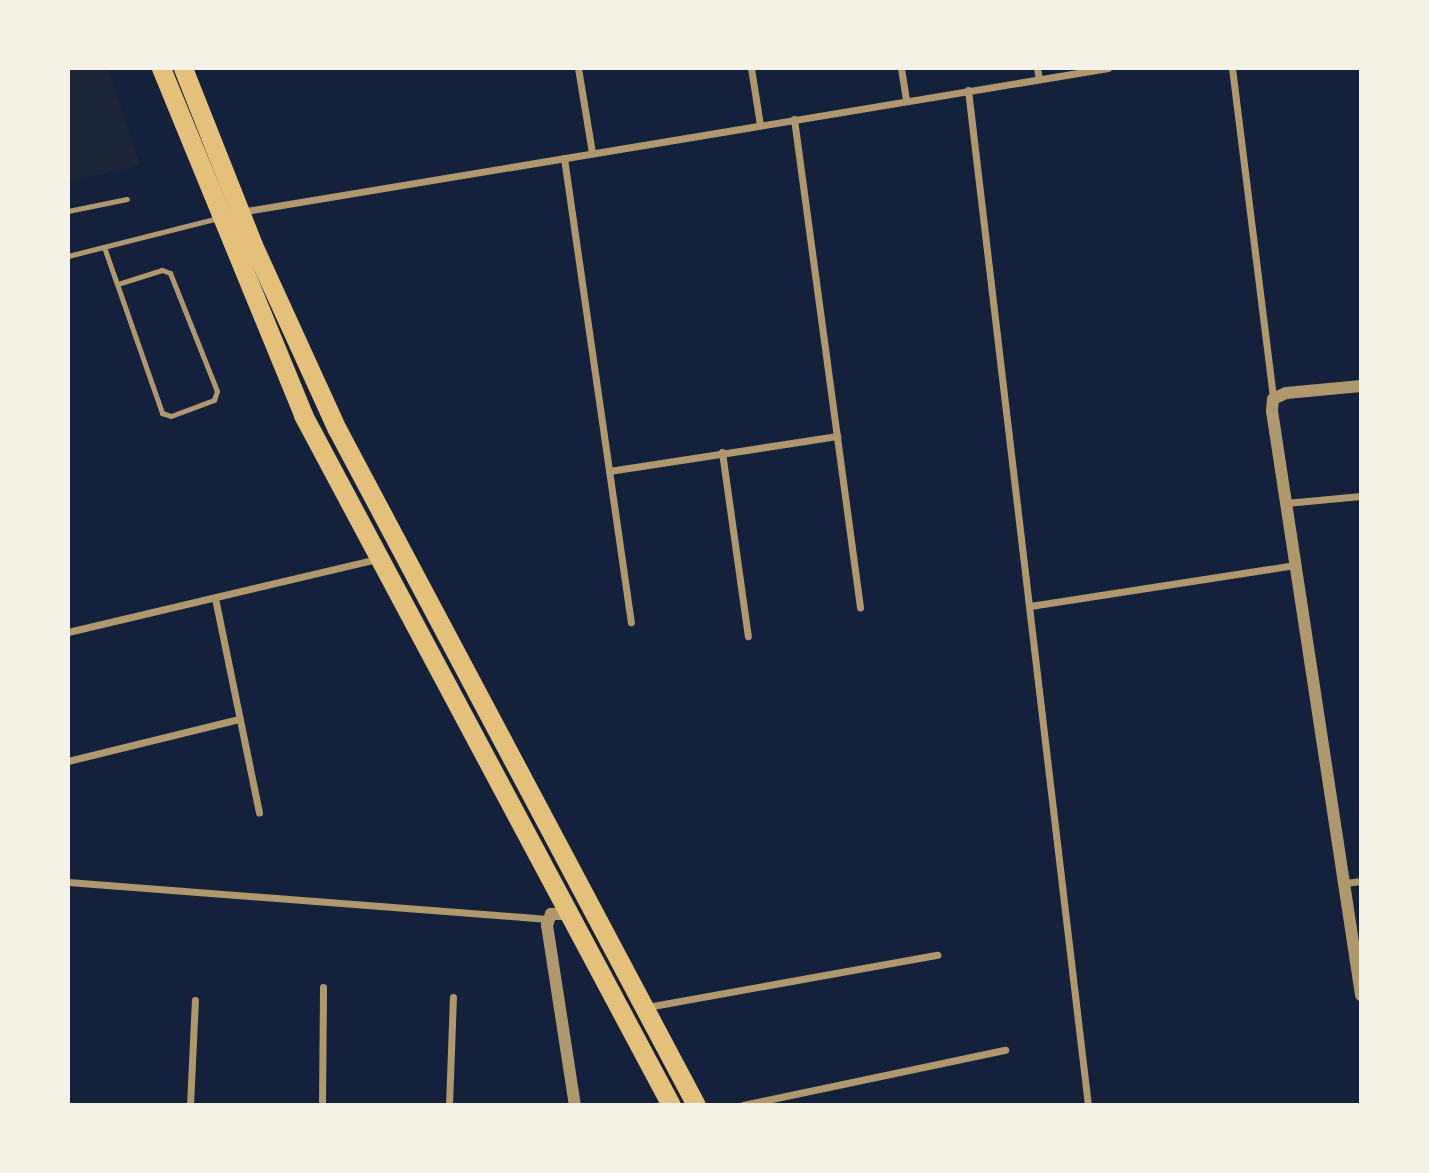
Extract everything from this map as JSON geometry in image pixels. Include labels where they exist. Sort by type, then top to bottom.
[{"type":"highway","points":[[161,68],[219,218],[303,415],[376,559],[671,1105]]},
{"type":"highway","points":[[183,68],[240,212],[337,429],[696,1105]]},
{"type":"street","points":[[578,68],[592,153]]},
{"type":"street","points":[[751,68],[760,125]]},
{"type":"street","points":[[901,68],[906,99]]},
{"type":"street","points":[[1037,68],[1039,79]]},
{"type":"street","points":[[219,218],[240,212],[906,99],[1108,68]]},
{"type":"street","points":[[1232,68],[1286,503],[1361,995]]},
{"type":"street","points":[[968,90],[1088,1105]]},
{"type":"street","points":[[794,119],[860,608]]},
{"type":"street","points":[[564,158],[631,622]]},
{"type":"street","points":[[1273,399],[1361,386]]},
{"type":"street","points":[[609,471],[838,436]]},
{"type":"street","points":[[722,452],[748,636]]},
{"type":"street","points":[[1286,503],[1361,496]]},
{"type":"street","points":[[68,632],[376,559]]},
{"type":"street","points":[[1030,606],[1295,565]]},
{"type":"street","points":[[215,598],[259,813]]},
{"type":"street","points":[[68,761],[239,719]]},
{"type":"street","points":[[1345,883],[1361,881]]},
{"type":"street","points":[[68,882],[548,919]]},
{"type":"street","points":[[569,914],[551,914],[548,919],[575,1105]]},
{"type":"street","points":[[646,1007],[937,955]]},
{"type":"street","points":[[322,1105],[323,987]]},
{"type":"street","points":[[449,1105],[453,997]]},
{"type":"street","points":[[190,1105],[195,1000]]},
{"type":"street","points":[[743,1105],[1004,1050]]},
{"type":"lane","points":[[68,211],[127,199]]},
{"type":"lane","points":[[68,256],[219,218]]},
{"type":"lane","points":[[104,247],[162,412],[171,416],[214,400],[217,391],[170,272],[162,270],[118,284]]},
{"type":"shaded area","points":[[68,68],[108,68],[140,165],[68,182]]}]
